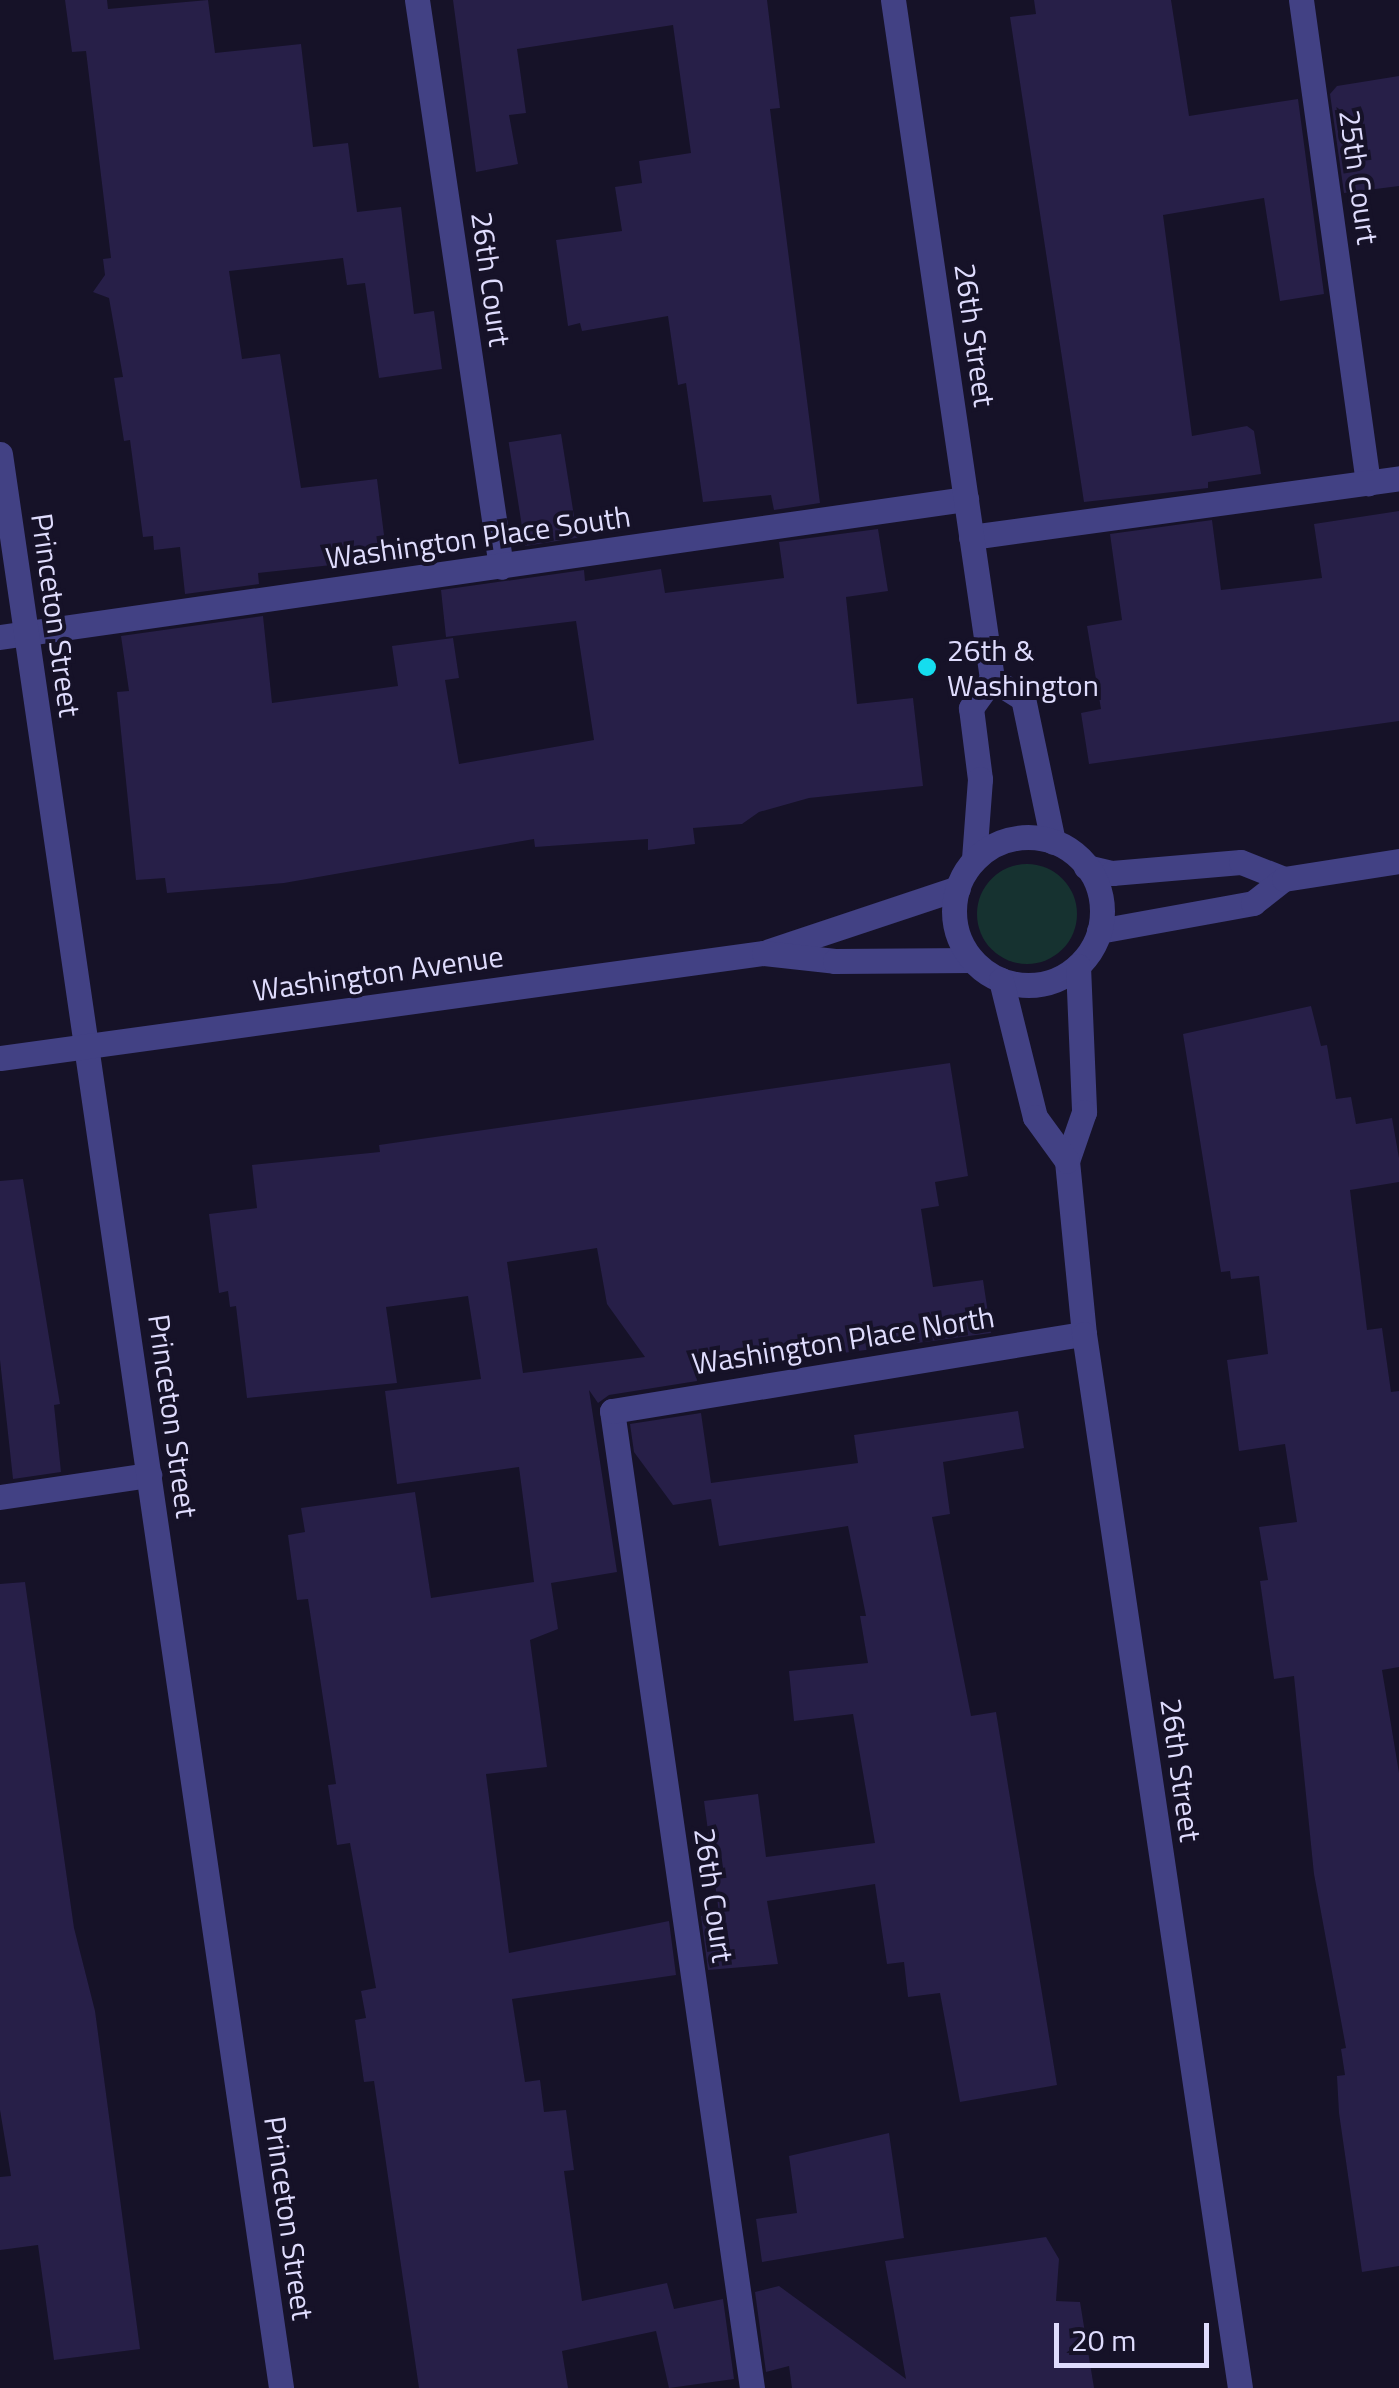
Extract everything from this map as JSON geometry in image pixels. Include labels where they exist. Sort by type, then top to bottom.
[{"type":"street","name":"26th Court","points":[[418,0],[500,568]]},
{"type":"street","name":"26th Street","points":[[893,0],[992,679]]},
{"type":"street","name":"25th Court","points":[[1301,0],[1368,482]]},
{"type":"street","name":"Princeton Street","points":[[0,454],[281,2388]]},
{"type":"street","points":[[971,536],[1399,478]]},
{"type":"street","name":"Washington Place South","points":[[0,637],[966,498]]},
{"type":"street","points":[[1053,842],[1023,698],[992,679],[970,708],[980,779],[974,860],[958,888],[955,925],[972,960],[1001,980],[1034,985],[1078,966],[1099,931],[1100,898],[1086,867]]},
{"type":"street","points":[[974,860],[1011,839],[1053,842],[1086,867],[1112,872],[1241,862],[1284,879]]},
{"type":"street","points":[[1099,931],[1253,903],[1284,879],[1399,861]]},
{"type":"street","name":"Washington Avenue","points":[[764,953],[822,928],[958,888]]},
{"type":"street","name":"Washington Avenue","points":[[0,1058],[764,953],[835,961],[972,960]]},
{"type":"street","name":"26th Street","points":[[1078,966],[1084,1112],[1068,1161],[1084,1334],[1240,2388]]},
{"type":"street","points":[[1001,980],[1035,1117],[1068,1161]]},
{"type":"street","name":"Washington Place North","points":[[612,1411],[1084,1334]]},
{"type":"street","name":"26th Court","points":[[612,1411],[752,2388]]},
{"type":"street","points":[[0,1496],[148,1475]]},
{"type":"green space","points":[[1027,864],[1055,872],[1069,886],[1077,914],[1069,942],[1055,956],[1027,964],[999,956],[985,942],[977,914],[985,886],[999,872]]},
{"type":"building","points":[[65,0],[107,0],[108,9],[208,0],[215,53],[301,44],[313,147],[348,143],[357,212],[401,207],[414,314],[434,311],[442,369],[379,378],[365,283],[347,285],[343,258],[229,271],[242,359],[280,354],[301,488],[377,479],[387,559],[258,573],[259,584],[185,594],[180,547],[154,550],[153,536],[143,537],[130,440],[124,441],[114,378],[123,377],[109,298],[93,292],[105,275],[103,259],[111,258],[86,51],[72,52]]},
{"type":"building","points":[[453,0],[767,0],[780,108],[770,109],[820,503],[774,510],[771,495],[703,502],[686,383],[678,385],[668,316],[582,331],[580,323],[568,326],[556,240],[622,231],[615,187],[642,183],[639,161],[691,153],[673,25],[517,49],[526,113],[509,115],[518,164],[476,172]]},
{"type":"building","points":[[1034,0],[1171,0],[1189,116],[1298,99],[1324,294],[1280,301],[1264,198],[1163,215],[1192,436],[1247,426],[1254,431],[1261,474],[1208,482],[1208,488],[1084,502],[1010,17],[1036,14]]},
{"type":"building","points":[[1399,76],[1399,186],[1344,193],[1330,94],[1337,86]]},
{"type":"building","points":[[561,434],[577,538],[525,546],[509,442]]},
{"type":"building","points":[[1399,511],[1399,721],[1089,764],[1081,713],[1101,709],[1087,626],[1122,620],[1110,534],[1212,520],[1221,590],[1322,578],[1314,524]]},
{"type":"building","points":[[878,529],[888,591],[846,597],[857,704],[913,698],[923,786],[809,798],[759,812],[742,824],[693,828],[695,844],[648,850],[648,839],[535,847],[534,839],[284,883],[167,893],[165,878],[136,880],[117,692],[129,691],[121,636],[263,616],[272,703],[398,686],[392,646],[453,638],[459,678],[445,680],[459,764],[594,740],[576,621],[446,637],[441,590],[584,570],[585,581],[661,569],[665,593],[784,578],[779,542]]},
{"type":"building","points":[[1311,1006],[1321,1046],[1327,1045],[1336,1099],[1351,1097],[1356,1124],[1392,1118],[1399,1158],[1399,1182],[1350,1190],[1367,1330],[1382,1328],[1391,1392],[1399,1391],[1399,1667],[1382,1670],[1399,1773],[1399,2266],[1362,2272],[1339,2113],[1337,2076],[1345,2075],[1341,2049],[1346,2048],[1314,1874],[1294,1676],[1274,1679],[1260,1581],[1268,1580],[1259,1527],[1297,1522],[1285,1444],[1239,1451],[1227,1360],[1268,1354],[1259,1276],[1231,1279],[1230,1271],[1221,1272],[1183,1034]]},
{"type":"building","points":[[950,1063],[968,1176],[935,1182],[939,1206],[921,1209],[933,1287],[983,1280],[991,1333],[696,1373],[697,1381],[609,1395],[598,1403],[589,1390],[617,1572],[551,1583],[558,1629],[530,1640],[547,1767],[486,1774],[509,1953],[669,1921],[676,1975],[512,1999],[525,2082],[540,2080],[544,2112],[566,2110],[574,2170],[564,2171],[582,2301],[667,2283],[674,2309],[723,2299],[734,2379],[669,2388],[656,2331],[562,2351],[568,2388],[419,2388],[374,2081],[364,2082],[355,2020],[366,2018],[361,1991],[376,1988],[350,1843],[337,1845],[328,1785],[336,1784],[308,1599],[297,1600],[288,1535],[305,1532],[301,1508],[415,1492],[431,1598],[534,1582],[519,1467],[397,1484],[385,1391],[481,1379],[468,1296],[386,1307],[397,1383],[247,1398],[236,1306],[230,1307],[228,1291],[219,1293],[209,1214],[257,1208],[252,1165],[380,1152],[379,1145]],"holes":[[[597,1248],[607,1304],[645,1357],[523,1373],[507,1262]]]},
{"type":"building","points":[[23,1179],[60,1404],[54,1405],[61,1472],[13,1479],[0,1360],[0,1181]]},
{"type":"building","points":[[1018,1411],[1024,1448],[943,1462],[950,1514],[932,1517],[971,1716],[996,1712],[1057,2085],[960,2102],[940,1993],[908,1997],[904,1962],[887,1964],[875,1884],[767,1901],[778,1964],[708,1970],[701,1916],[719,1913],[704,1801],[758,1794],[766,1857],[875,1843],[853,1714],[794,1721],[789,1671],[868,1663],[860,1616],[866,1616],[848,1526],[719,1546],[711,1499],[673,1505],[634,1452],[630,1424],[701,1413],[711,1483],[858,1463],[854,1435]]},
{"type":"building","points":[[25,1582],[74,1928],[95,2011],[140,2349],[54,2360],[38,2245],[0,2250],[0,2177],[11,2176],[0,2110],[0,1584]]},
{"type":"building","points":[[889,2133],[904,2238],[762,2262],[756,2219],[797,2213],[789,2156]]},
{"type":"building","points":[[1046,2237],[1059,2259],[1056,2301],[1080,2302],[1094,2388],[792,2388],[789,2366],[766,2372],[755,2292],[779,2286],[906,2379],[885,2261]]},
{"type":"place","name":"26th & Washington","points":[[927,667]]}]
